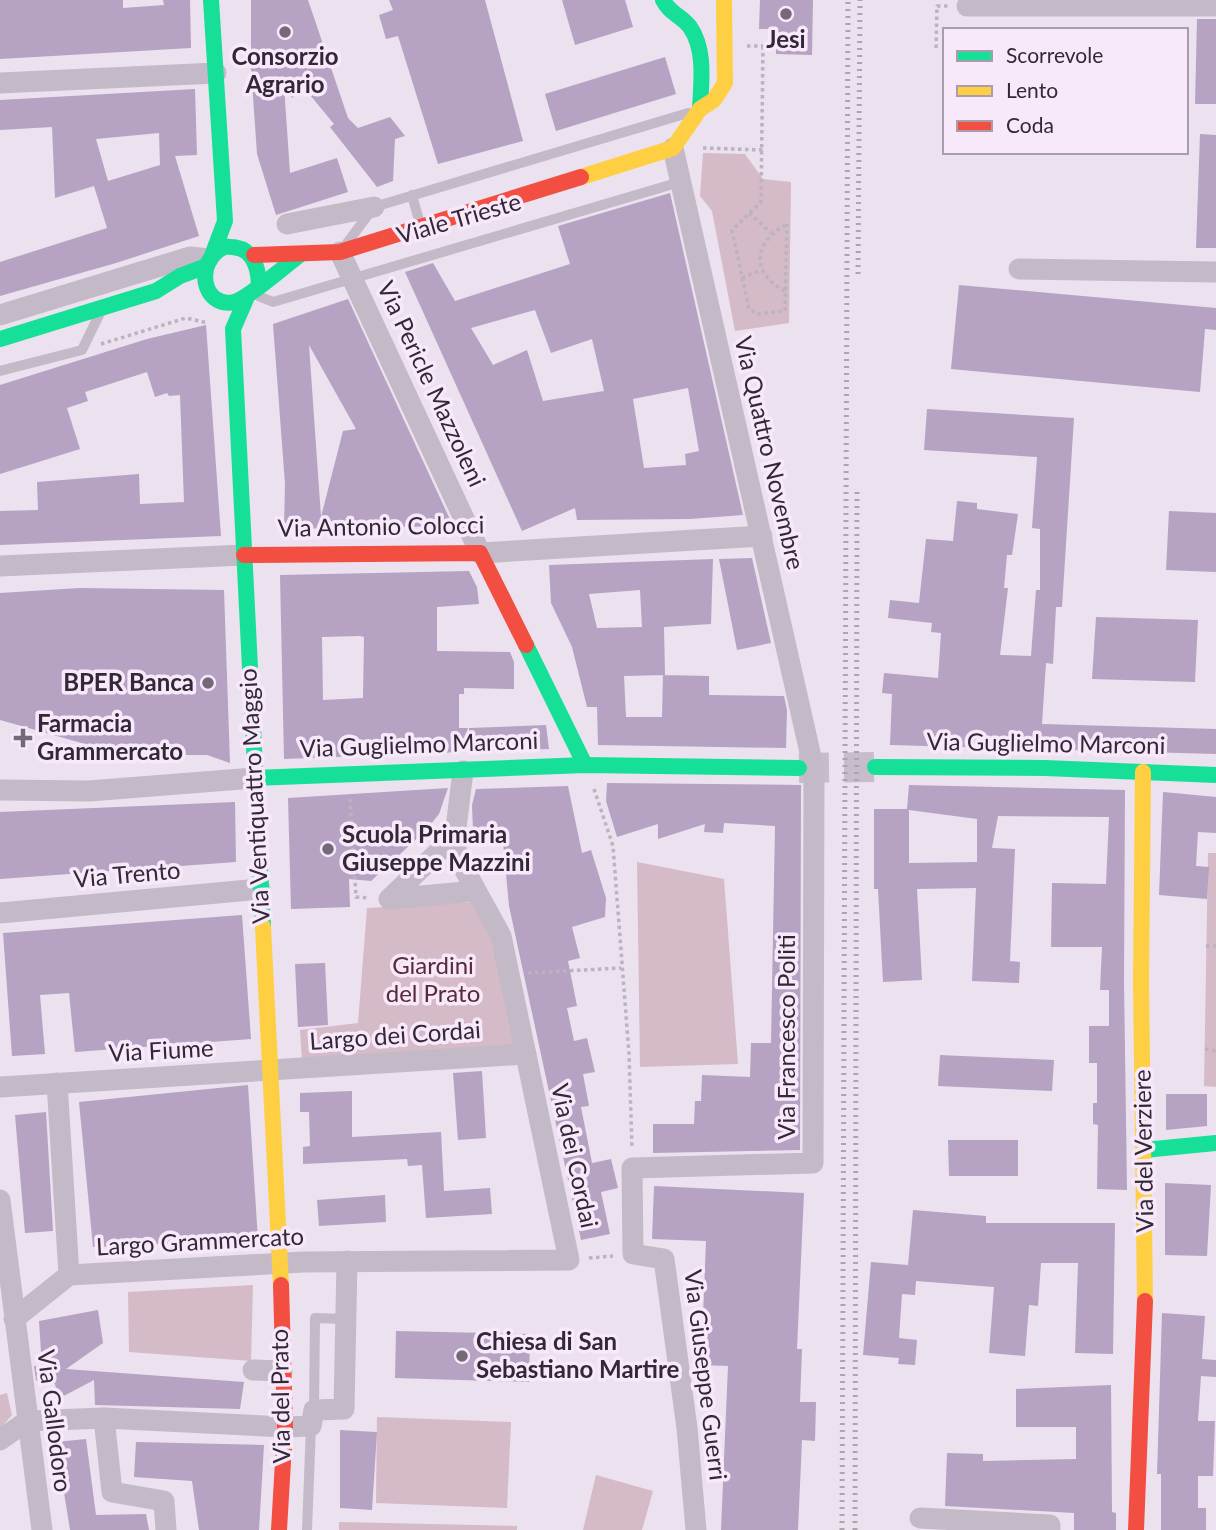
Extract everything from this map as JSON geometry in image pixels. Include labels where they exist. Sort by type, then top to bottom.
[{"type":"street","points":[[211,0],[225,221],[208,260],[204,282],[216,298]]},
{"type":"street","points":[[663,0],[667,12],[690,19],[700,51],[701,109]]},
{"type":"street","points":[[673,148],[701,109],[714,100],[725,83],[724,0]]},
{"type":"street","points":[[967,6],[1216,6]]},
{"type":"street","points":[[0,83],[216,73]]},
{"type":"street","name":"Viale Trieste","points":[[0,339],[156,291],[226,246],[248,251],[302,254],[340,252],[421,226],[538,174],[673,148]]},
{"type":"street","name":"Via Quattro Novembre","points":[[673,148],[762,536],[807,769]]},
{"type":"street","name":"Viale Trieste","points":[[287,224],[374,207]]},
{"type":"street","points":[[225,221],[261,269],[253,293]]},
{"type":"street","name":"Via Pericle Mazzoleni","points":[[340,252],[480,553],[585,765]]},
{"type":"street","points":[[253,293],[302,254]]},
{"type":"street","name":"Viale Trieste","points":[[0,315],[190,257],[208,260]]},
{"type":"street","points":[[1019,269],[1216,272]]},
{"type":"street","name":"Viale Trieste","points":[[156,291],[216,298],[233,303],[253,293]]},
{"type":"street","name":"Via Ventiquattro Maggio","points":[[233,329],[253,293]]},
{"type":"street","name":"Via Ventiquattro Maggio","points":[[216,298],[233,329],[268,1070],[280,1262]]},
{"type":"street","name":"Via Antonio Colocci","points":[[0,566],[244,555],[480,553],[762,536]]},
{"type":"street","name":"Via Guglielmo Marconi","points":[[0,790],[89,791],[254,778],[585,765],[807,769]]},
{"type":"street","name":"Via Guglielmo Marconi","points":[[875,767],[1216,775]]},
{"type":"street","name":"Via Francesco Politi","points":[[632,1167],[813,1163],[807,769]]},
{"type":"street","name":"Via dei Cordai","points":[[346,1261],[569,1260],[500,936],[457,856],[455,836],[463,771]]},
{"type":"street","name":"Via del Verziere","points":[[1136,1530],[1146,1269],[1143,772]]},
{"type":"street","points":[[389,899],[455,836]]},
{"type":"street","name":"Via Trento","points":[[0,913],[260,889]]},
{"type":"street","points":[[389,899],[476,891]]},
{"type":"street","name":"Largo dei Cordai","points":[[268,1070],[526,1054]]},
{"type":"street","name":"Via Fiume","points":[[0,1087],[268,1070]]},
{"type":"street","points":[[57,1083],[69,1275]]},
{"type":"street","points":[[1144,1150],[1216,1143]]},
{"type":"street","points":[[632,1167],[633,1254]]},
{"type":"street","name":"Via Gallodoro","points":[[0,1200],[7,1320],[27,1421],[42,1530]]},
{"type":"street","name":"Via Giuseppe Guerri","points":[[633,1254],[663,1259],[687,1428],[696,1530]]},
{"type":"street","points":[[0,1440],[27,1421],[104,1418],[285,1427],[344,1409],[346,1261]]},
{"type":"street","name":"Largo Grammercato","points":[[7,1320],[69,1275],[280,1262],[346,1261]]},
{"type":"street","name":"Via del Prato","points":[[279,1530],[285,1427],[280,1262]]},
{"type":"street","points":[[253,1370],[282,1371]]},
{"type":"street","points":[[104,1418],[111,1492],[164,1501],[166,1530]]},
{"type":"street","points":[[0,1447],[30,1451]]},
{"type":"street","points":[[920,1518],[1050,1525],[1050,1530]]},
{"type":"lane","name":"Viale Trieste","points":[[340,252],[374,207],[412,195],[538,174],[701,109]]},
{"type":"lane","name":"Viale Trieste","points":[[253,293],[273,302],[680,182]]},
{"type":"lane","name":"Viale Trieste","points":[[412,195],[421,226]]},
{"type":"lane","points":[[0,371],[82,350],[102,309]]},
{"type":"lane","points":[[307,1530],[315,1318],[345,1319]]},
{"type":"path","points":[[936,48],[937,26]]},
{"type":"path","points":[[741,46],[776,46]]},
{"type":"path","points":[[763,46],[761,202],[732,230],[749,309],[757,314],[785,311],[787,224],[771,233],[763,243],[761,270],[770,283],[785,291]]},
{"type":"path","points":[[673,148],[763,150]]},
{"type":"path","points":[[749,213],[771,233]]},
{"type":"path","points":[[742,278],[761,270]]},
{"type":"path","points":[[82,350],[186,318],[233,329]]},
{"type":"path","points":[[585,765],[613,846],[628,1054],[632,1167]]},
{"type":"path","points":[[348,774],[356,897],[389,899]]},
{"type":"path","points":[[1206,946],[1216,946]]},
{"type":"path","points":[[509,974],[621,968]]},
{"type":"path","points":[[1205,1049],[1216,1051]]},
{"type":"path","points":[[569,1260],[633,1254]]},
{"type":"green space","points":[[703,153],[745,154],[763,179],[791,182],[789,323],[735,331],[712,211],[700,196]]},
{"type":"green space","points":[[1208,853],[1216,853],[1216,1087],[1204,1086]]},
{"type":"green space","points":[[637,862],[724,879],[738,1064],[640,1067]]},
{"type":"green space","name":"Giardini del Prato","points":[[477,902],[496,937],[518,1047],[302,1061],[300,1030],[358,1023],[367,908]]},
{"type":"green space","points":[[253,1285],[251,1361],[129,1352],[128,1292]]},
{"type":"green space","points":[[7,1393],[12,1415],[0,1429],[0,1395]]},
{"type":"green space","points":[[377,1417],[511,1422],[507,1508],[376,1503]]},
{"type":"green space","points":[[596,1475],[653,1491],[642,1530],[583,1530]]},
{"type":"green space","points":[[339,1522],[517,1526],[517,1530],[339,1530]]},
{"type":"building","points":[[0,0],[123,0],[123,8],[164,5],[163,0],[190,0],[191,48],[0,59]]},
{"type":"building","points":[[251,0],[308,0],[348,118],[358,128],[390,117],[405,136],[395,139],[393,181],[377,187],[330,127],[334,124],[305,89],[292,98],[284,86],[290,173],[337,158],[348,192],[276,215],[257,154],[251,68]]},
{"type":"building","points":[[389,0],[485,0],[523,141],[438,164],[398,36],[386,39],[379,15],[393,10]]},
{"type":"building","points":[[562,0],[625,0],[633,27],[575,45]]},
{"type":"building","name":"Jesi","points":[[760,0],[813,0],[812,55],[776,54],[776,39],[770,39],[770,29],[759,29]]},
{"type":"building","points":[[1197,19],[1216,19],[1216,104],[1195,104]]},
{"type":"building","points":[[665,57],[676,94],[556,131],[545,94]]},
{"type":"building","points":[[195,89],[197,155],[175,156],[199,236],[0,296],[0,262],[107,228],[94,186],[55,198],[52,127],[0,130],[0,100]],"holes":[[[159,133],[160,165],[108,181],[96,139]]]},
{"type":"building","points":[[1200,134],[1216,135],[1216,248],[1196,248]]},
{"type":"building","points":[[670,193],[743,515],[690,519],[577,520],[575,508],[522,531],[405,272],[433,263],[455,301],[570,264],[558,226]],"holes":[[[535,310],[551,353],[592,339],[604,391],[543,401],[527,350],[493,365],[471,328]],[[688,388],[699,451],[685,454],[686,465],[644,468],[633,399]]]},
{"type":"building","points":[[959,285],[1216,308],[1216,330],[1205,329],[1200,392],[951,369]]},
{"type":"building","points":[[348,299],[453,526],[284,529],[285,484],[273,324]],"holes":[[[309,345],[356,429],[343,431],[321,517]]]},
{"type":"building","points":[[206,325],[221,536],[0,545],[0,511],[38,510],[37,482],[139,474],[140,504],[184,502],[180,395],[169,396],[167,393],[155,397],[147,372],[85,392],[88,401],[67,408],[80,449],[0,474],[0,385],[147,339]]},
{"type":"building","points":[[927,409],[1074,418],[1062,607],[1056,607],[1053,664],[1046,663],[1042,724],[1216,729],[1216,754],[890,745],[892,694],[882,693],[884,673],[938,678],[941,633],[931,632],[932,623],[888,618],[890,600],[919,603],[926,539],[953,541],[957,501],[977,503],[977,509],[1018,514],[1012,555],[1007,555],[1004,588],[1008,588],[1000,655],[1031,656],[1036,590],[1040,590],[1040,529],[1032,528],[1037,457],[924,450]]},
{"type":"building","points":[[1169,511],[1216,513],[1216,572],[1166,570]]},
{"type":"building","points":[[752,558],[771,643],[737,650],[719,559]]},
{"type":"building","points":[[713,559],[711,624],[664,627],[665,675],[709,676],[709,695],[784,696],[787,710],[786,748],[598,745],[597,707],[587,707],[572,647],[551,603],[549,565]],"holes":[[[640,590],[642,627],[597,628],[589,594]],[[663,675],[662,717],[626,717],[624,676]]]},
{"type":"building","points":[[469,571],[477,587],[479,604],[437,607],[437,651],[510,652],[514,662],[514,689],[464,688],[464,694],[459,694],[459,728],[468,728],[460,752],[284,759],[280,575]],"holes":[[[322,637],[364,637],[363,698],[323,700]]]},
{"type":"building","points":[[79,588],[224,590],[230,763],[207,755],[124,755],[0,720],[0,593]]},
{"type":"building","points":[[1096,617],[1198,620],[1195,682],[1092,679]]},
{"type":"building","points":[[546,725],[549,749],[470,752],[469,728]]},
{"type":"building","points":[[607,783],[801,785],[800,1150],[653,1153],[653,1124],[694,1124],[695,1101],[701,1101],[702,1075],[750,1077],[751,1043],[771,1043],[775,826],[724,823],[723,833],[704,832],[705,824],[658,839],[658,824],[617,837],[606,801]]},
{"type":"building","points":[[909,785],[1125,790],[1127,1190],[1097,1189],[1098,1125],[1093,1124],[1093,1103],[1097,1103],[1097,1063],[1089,1063],[1089,1026],[1109,1026],[1109,990],[1100,990],[1102,947],[1051,947],[1052,883],[1106,884],[1109,817],[998,816],[992,848],[1015,849],[1010,961],[1020,962],[1019,983],[972,981],[976,888],[917,889],[922,980],[883,982],[878,889],[874,889],[874,809],[907,809]],"holes":[[[909,810],[977,819],[977,862],[909,863]]]},
{"type":"building","points":[[568,786],[582,853],[591,850],[606,898],[605,917],[572,927],[580,958],[568,961],[577,1006],[567,1008],[574,1041],[587,1038],[595,1072],[583,1074],[589,1106],[581,1107],[592,1163],[611,1159],[618,1188],[601,1192],[610,1234],[581,1240],[509,906],[502,831],[473,831],[472,805],[476,789]]},
{"type":"building","points":[[448,788],[439,814],[426,830],[371,881],[349,879],[350,907],[291,909],[288,798]]},
{"type":"building","points":[[1163,792],[1216,797],[1216,833],[1198,832],[1196,866],[1209,867],[1207,899],[1159,895]]},
{"type":"building","points":[[235,802],[236,862],[0,879],[0,812]]},
{"type":"building","points":[[242,915],[251,1039],[75,1052],[69,993],[40,995],[45,1054],[12,1056],[3,933]]},
{"type":"building","points":[[325,963],[328,1025],[298,1027],[295,964]]},
{"type":"building","points":[[940,1055],[1054,1060],[1052,1091],[938,1086]]},
{"type":"building","points":[[482,1071],[486,1138],[458,1140],[453,1073]]},
{"type":"building","points":[[248,1085],[258,1240],[93,1247],[79,1102]]},
{"type":"building","points":[[352,1091],[352,1137],[441,1132],[444,1191],[490,1188],[492,1214],[426,1218],[422,1165],[408,1166],[407,1159],[303,1164],[303,1147],[310,1146],[309,1112],[300,1112],[300,1093]]},
{"type":"building","points":[[1166,1094],[1207,1094],[1207,1126],[1166,1130]]},
{"type":"building","points":[[46,1112],[53,1231],[25,1233],[15,1115]]},
{"type":"building","points":[[948,1140],[1018,1140],[1018,1176],[949,1176]]},
{"type":"building","points":[[1165,1183],[1211,1185],[1207,1256],[1165,1255]]},
{"type":"building","points":[[654,1186],[804,1193],[797,1349],[802,1349],[800,1402],[816,1402],[815,1441],[802,1440],[798,1530],[721,1530],[728,1366],[701,1365],[706,1241],[652,1239]]},
{"type":"building","points":[[385,1195],[386,1222],[319,1226],[317,1200]]},
{"type":"building","points":[[913,1210],[986,1216],[986,1223],[1115,1223],[1113,1354],[1075,1353],[1078,1263],[1041,1263],[1038,1306],[1029,1305],[1025,1356],[989,1353],[994,1287],[916,1281],[915,1295],[902,1294],[899,1338],[917,1340],[915,1365],[898,1364],[899,1358],[863,1355],[871,1262],[908,1265]]},
{"type":"building","points":[[98,1310],[103,1343],[66,1369],[244,1382],[240,1409],[95,1405],[94,1380],[58,1399],[55,1384],[43,1384],[36,1380],[34,1366],[42,1367],[39,1321]]},
{"type":"building","points":[[1162,1313],[1205,1316],[1202,1359],[1216,1360],[1216,1377],[1201,1376],[1198,1421],[1215,1421],[1213,1476],[1198,1476],[1198,1508],[1206,1508],[1206,1530],[1161,1530],[1161,1474],[1157,1474]]},
{"type":"building","name":"Chiesa di San Sebastiano Martire","points":[[396,1331],[530,1334],[529,1382],[395,1378]]},
{"type":"building","points":[[1111,1385],[1112,1512],[1116,1513],[1116,1530],[1074,1530],[1074,1513],[945,1506],[947,1453],[983,1454],[983,1461],[1076,1459],[1076,1427],[1016,1427],[1016,1389]]},
{"type":"building","points":[[340,1430],[377,1432],[372,1510],[340,1508]]},
{"type":"building","points":[[86,1439],[96,1515],[146,1514],[149,1530],[70,1530],[56,1442]]},
{"type":"building","points":[[136,1442],[264,1445],[259,1530],[199,1530],[192,1481],[134,1477]]},
{"type":"tunnel","points":[[799,768],[875,767]]},
{"type":"railway","points":[[842,1530],[848,0]]},
{"type":"railway","points":[[858,274],[860,0]]},
{"type":"railway","points":[[855,1530],[857,487]]},
{"type":"traffic: fast","points":[[211,0],[225,221],[213,253]]},
{"type":"traffic: fast","points":[[663,0],[690,27],[695,36],[701,67],[700,109]]},
{"type":"traffic: fast","points":[[259,285],[257,269],[251,256],[240,249],[224,247],[214,254],[208,263],[205,273],[209,292],[223,302],[234,302],[257,289],[301,254]]},
{"type":"traffic: fast","points":[[0,339],[156,291],[180,276],[204,267]]},
{"type":"traffic: fast","points":[[246,299],[233,329],[263,927]]},
{"type":"traffic: fast","points":[[526,645],[585,765]]},
{"type":"traffic: fast","points":[[254,778],[585,765],[799,768]]},
{"type":"traffic: fast","points":[[875,767],[1045,768],[1216,775]]},
{"type":"traffic: fast","points":[[1144,1150],[1216,1143]]},
{"type":"traffic: slow","points":[[581,177],[673,148],[700,109],[714,100],[725,83],[724,0]]},
{"type":"traffic: slow","points":[[1143,772],[1141,981],[1145,1301]]},
{"type":"traffic: slow","points":[[263,927],[281,1285]]},
{"type":"traffic: jam","points":[[254,255],[340,252],[581,177]]},
{"type":"traffic: jam","points":[[244,555],[480,553],[526,645]]},
{"type":"traffic: jam","points":[[279,1530],[285,1427],[281,1285]]},
{"type":"traffic: jam","points":[[1136,1530],[1145,1301]]},
{"type":"place","name":"Jesi","points":[[786,14]]},
{"type":"place","name":"Consorzio Agrario","points":[[285,32]]},
{"type":"place","name":"BPER Banca","points":[[208,683]]},
{"type":"place","name":"Farmacia Grammercato","points":[[23,738]]},
{"type":"place","name":"Scuola Primaria Giuseppe Mazzini","points":[[328,849]]},
{"type":"place","name":"Chiesa di San Sebastiano Martire","points":[[462,1356]]}]
